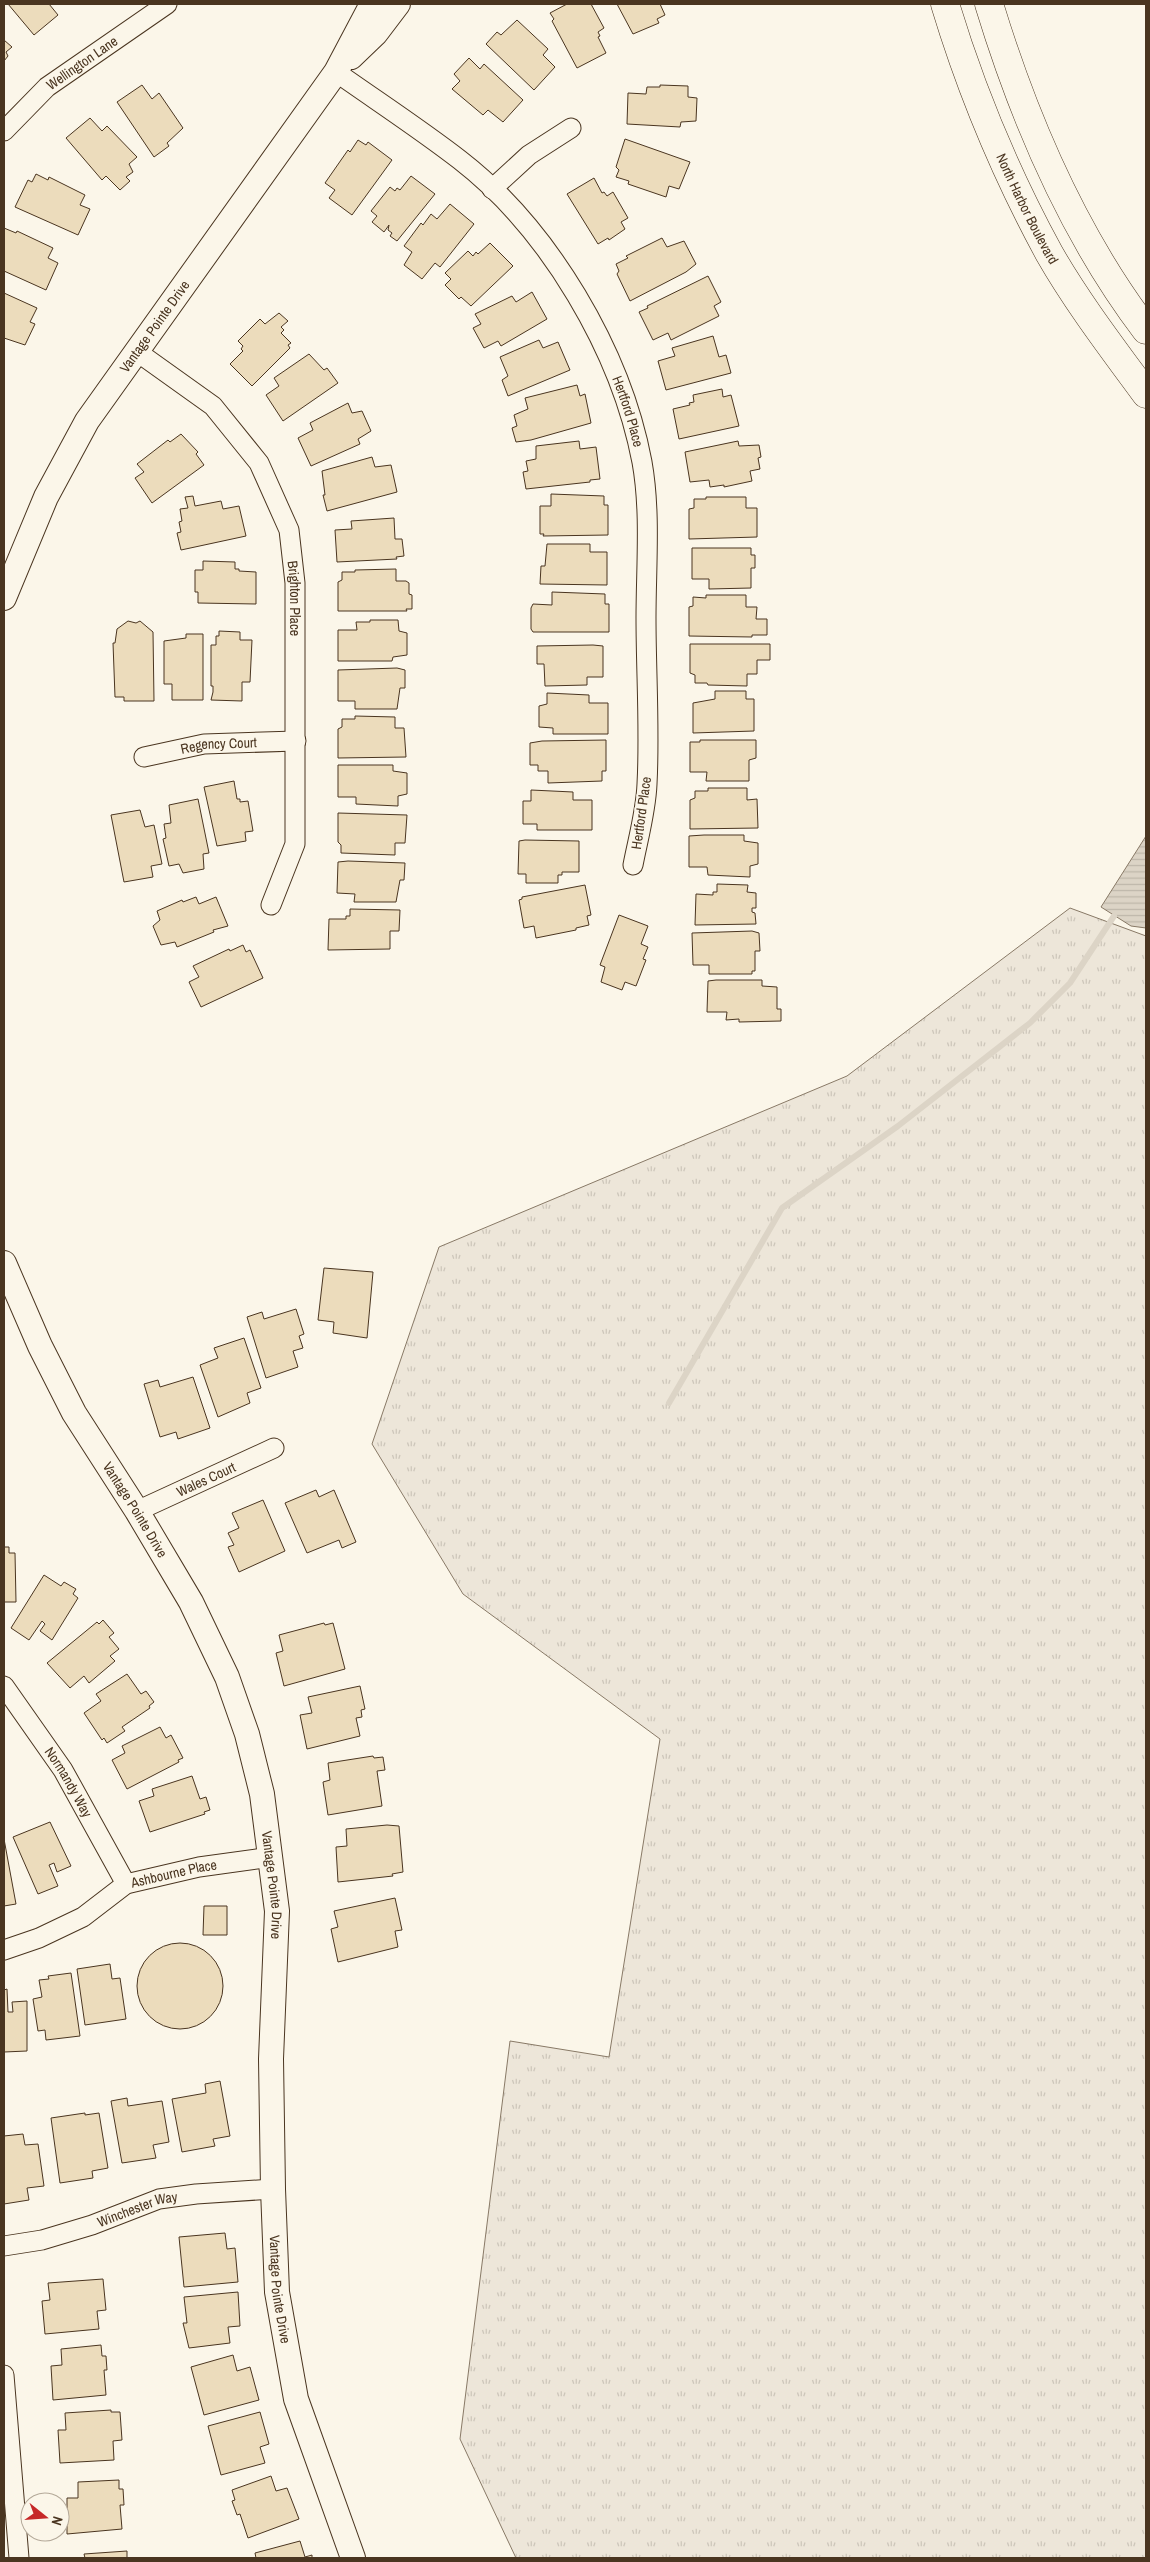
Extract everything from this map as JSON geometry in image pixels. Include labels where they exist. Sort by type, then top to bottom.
[{"type":"main road","name":"North Harbor Boulevard","points":[[945,4],[960,55],[1001,156],[1050,254],[1103,336],[1146,394]]},
{"type":"main road","points":[[989,4],[1034,132],[1073,213],[1086,238],[1146,330]]},
{"type":"street","name":"Wellington Lane","points":[[4,131],[48,87],[167,4]]},
{"type":"street","name":"Vantage Pointe Drive","points":[[4,598],[46,497],[87,421],[336,72],[372,4]]},
{"type":"street","name":"Vantage Pointe Drive","points":[[336,72],[376,33],[398,4]]},
{"type":"street","name":"Hertford Place","points":[[336,72],[460,161],[492,189],[530,230],[561,270],[589,316],[628,413],[642,462],[645,513],[647,786],[633,865]]},
{"type":"street","points":[[492,189],[529,155],[571,128]]},
{"type":"street","name":"Brighton Place","points":[[136,351],[214,406],[259,463],[289,530],[295,583],[295,844],[272,905]]},
{"type":"street","name":"Regency Court","points":[[144,757],[204,744],[296,741]]},
{"type":"street","name":"Vantage Pointe Drive","points":[[5,1273],[74,1413],[137,1511],[191,1602],[227,1677],[248,1734],[260,1785],[277,1911],[271,2059],[273,2189],[278,2292],[296,2399],[353,2558]]},
{"type":"street","name":"Wales Court","points":[[137,1511],[274,1448]]},
{"type":"street","name":"Normandy Way","points":[[4,1686],[63,1770],[126,1884]]},
{"type":"street","name":"Ashbourne Place","points":[[4,1950],[39,1938],[83,1917],[126,1884],[199,1867],[271,1858]]},
{"type":"street","name":"Winchester Way","points":[[4,2246],[42,2240],[92,2226],[159,2199],[196,2194],[273,2189]]},
{"type":"street","points":[[4,2375],[20,2558]]},
{"type":"green space","points":[[1070,908],[1146,936],[1146,2558],[516,2558],[460,2439],[510,2041],[609,2057],[660,1739],[463,1594],[372,1444],[439,1247],[847,1076]]},
{"type":"shaded area","points":[[1146,836],[1146,928],[1131,926],[1101,907]]},
{"type":"building","points":[[8,4],[49,4],[58,15],[34,35]]},
{"type":"building","points":[[567,4],[591,4],[604,28],[598,32],[600,36],[598,37],[606,53],[577,68],[552,21],[554,19],[550,13]]},
{"type":"building","points":[[617,4],[660,4],[665,15],[657,19],[659,23],[633,34]]},
{"type":"building","points":[[517,20],[548,49],[543,55],[555,67],[534,90],[486,44],[497,32],[501,35]]},
{"type":"building","points":[[4,40],[12,47],[6,52],[8,56],[4,61]]},
{"type":"building","points":[[469,58],[480,69],[484,64],[523,100],[503,122],[488,110],[483,115],[452,89],[460,81],[454,74]]},
{"type":"building","points":[[142,85],[152,99],[159,93],[183,128],[167,143],[169,146],[154,157],[117,102]]},
{"type":"building","points":[[660,85],[688,86],[688,97],[697,98],[696,121],[681,122],[680,127],[627,124],[628,93],[646,94],[647,87],[660,87]]},
{"type":"building","points":[[90,118],[102,131],[107,126],[137,157],[129,164],[133,172],[126,177],[130,181],[120,190],[106,176],[102,180],[66,138]]},
{"type":"building","points":[[625,139],[690,162],[679,189],[669,186],[666,197],[628,184],[629,181],[616,177],[619,170],[616,167]]},
{"type":"building","points":[[358,140],[366,145],[368,142],[392,160],[352,215],[329,198],[335,190],[325,183],[348,150],[350,152]]},
{"type":"building","points":[[36,174],[48,180],[49,177],[85,195],[80,205],[90,209],[78,235],[15,207],[28,180],[32,182]]},
{"type":"building","points":[[411,176],[435,194],[397,241],[390,236],[392,233],[388,230],[389,225],[384,232],[372,222],[377,216],[371,211],[390,187],[395,191],[397,188],[400,190]]},
{"type":"building","points":[[594,178],[602,193],[604,192],[607,196],[613,192],[628,218],[621,222],[625,229],[609,240],[608,238],[598,244],[567,194]]},
{"type":"building","points":[[450,204],[474,224],[440,267],[435,263],[422,279],[404,265],[412,252],[404,246],[421,223],[423,225],[431,214],[437,219]]},
{"type":"building","points":[[4,228],[16,233],[17,231],[53,248],[48,258],[58,263],[46,290],[4,271]]},
{"type":"building","points":[[662,238],[667,247],[684,241],[696,264],[686,272],[630,301],[617,274],[619,271],[616,264],[628,258],[626,256]]},
{"type":"building","points":[[490,243],[513,266],[471,306],[461,297],[459,299],[445,285],[451,279],[445,273],[468,251],[473,256]]},
{"type":"building","points":[[708,276],[721,302],[714,306],[719,316],[671,340],[668,333],[653,340],[639,312],[648,308],[647,306]]},
{"type":"building","points":[[532,292],[547,319],[501,346],[498,341],[484,348],[473,328],[481,324],[475,314],[512,296],[516,302]]},
{"type":"building","points":[[4,293],[37,308],[30,322],[35,324],[25,345],[4,338]]},
{"type":"building","points":[[279,313],[288,321],[281,327],[284,330],[281,333],[291,343],[288,345],[290,348],[252,386],[230,364],[243,351],[241,349],[243,346],[238,341],[260,319],[265,324]]},
{"type":"building","points":[[713,336],[719,357],[726,355],[731,373],[666,390],[658,361],[675,356],[672,348]]},
{"type":"building","points":[[539,340],[543,348],[558,342],[570,370],[508,396],[502,380],[508,376],[500,357]]},
{"type":"building","points":[[309,354],[324,370],[327,368],[338,383],[283,421],[266,395],[279,386],[274,378]]},
{"type":"building","points":[[577,385],[580,396],[585,394],[591,423],[531,440],[516,442],[512,428],[517,426],[514,415],[528,409],[525,398]]},
{"type":"building","points":[[722,389],[723,397],[731,395],[739,426],[679,439],[673,409],[690,405],[689,403],[694,402],[693,395]]},
{"type":"building","points":[[348,403],[352,413],[362,411],[371,431],[358,439],[360,444],[311,466],[298,438],[313,430],[310,423]]},
{"type":"building","points":[[181,434],[198,452],[196,454],[204,465],[152,503],[135,478],[144,472],[137,464],[168,440],[170,442]]},
{"type":"building","points":[[579,441],[580,449],[596,447],[600,479],[590,480],[590,482],[526,489],[523,472],[528,471],[526,461],[536,459],[536,446]]},
{"type":"building","points":[[738,441],[739,446],[759,445],[761,457],[758,458],[760,469],[750,471],[752,481],[724,487],[724,485],[710,487],[709,480],[690,482],[685,452]]},
{"type":"building","points":[[372,457],[375,467],[391,465],[397,492],[327,511],[323,495],[325,495],[322,471]]},
{"type":"building","points":[[551,494],[604,496],[604,505],[608,505],[608,535],[543,536],[544,534],[540,534],[540,506],[551,506]]},
{"type":"building","points":[[193,496],[195,506],[221,501],[223,509],[239,506],[246,536],[181,550],[177,533],[181,532],[179,522],[182,521],[180,509],[188,508],[185,497]]},
{"type":"building","points":[[706,497],[746,497],[746,508],[757,508],[757,537],[689,539],[689,509],[694,508],[694,499],[706,499]]},
{"type":"building","points":[[394,518],[395,539],[402,539],[404,556],[396,557],[397,559],[337,562],[335,530],[352,529],[351,521]]},
{"type":"building","points":[[547,544],[590,544],[590,552],[607,552],[607,585],[540,584],[541,566],[545,566]]},
{"type":"building","points":[[692,548],[751,548],[751,555],[755,555],[755,568],[751,568],[751,588],[709,589],[709,579],[692,579]]},
{"type":"building","points":[[203,561],[235,562],[235,569],[239,569],[239,571],[256,572],[256,604],[198,603],[198,592],[195,592],[195,570],[203,570]]},
{"type":"building","points":[[396,569],[396,581],[406,581],[409,583],[409,594],[412,595],[412,609],[406,609],[407,611],[338,611],[338,582],[342,580],[342,572]]},
{"type":"building","points":[[552,592],[605,594],[605,604],[609,604],[609,632],[533,632],[531,629],[531,608],[533,604],[552,605]]},
{"type":"building","points":[[706,595],[746,595],[746,607],[757,607],[756,619],[767,619],[767,635],[752,635],[752,637],[689,636],[689,607],[693,606],[693,597],[706,598]]},
{"type":"building","points":[[370,620],[398,620],[399,631],[407,633],[407,655],[393,657],[392,661],[338,661],[338,630],[357,630],[356,622],[370,622]]},
{"type":"building","points":[[128,621],[136,623],[140,621],[153,632],[154,701],[124,701],[124,697],[115,697],[113,643],[115,643],[117,629]]},
{"type":"building","points":[[219,631],[240,632],[240,640],[252,640],[250,682],[242,682],[242,701],[211,700],[213,686],[211,686],[211,645],[216,645],[216,636],[219,636]]},
{"type":"building","points":[[186,634],[203,634],[203,700],[172,700],[172,684],[164,684],[164,641],[186,638]]},
{"type":"building","points":[[690,644],[770,644],[770,660],[757,660],[757,674],[747,674],[747,686],[695,683],[695,675],[690,673]]},
{"type":"building","points":[[537,646],[603,646],[603,677],[587,677],[587,685],[545,686],[544,664],[537,664]]},
{"type":"building","points":[[397,668],[405,670],[405,688],[400,688],[397,709],[355,709],[355,701],[338,701],[338,670]]},
{"type":"building","points":[[715,691],[746,691],[746,699],[754,699],[754,731],[693,733],[693,703],[715,699]]},
{"type":"building","points":[[547,693],[589,695],[589,703],[608,703],[608,734],[553,734],[553,728],[539,727],[539,706],[547,704]]},
{"type":"building","points":[[355,716],[395,717],[395,728],[404,728],[406,757],[338,758],[338,729],[342,727],[342,719],[355,719]]},
{"type":"building","points":[[606,740],[606,771],[602,771],[602,781],[548,783],[548,771],[538,771],[538,765],[530,765],[530,743],[542,741]]},
{"type":"building","points":[[700,740],[756,740],[756,758],[749,760],[749,781],[706,781],[707,772],[690,772],[690,742],[700,742]]},
{"type":"building","points":[[338,765],[393,765],[393,771],[407,773],[407,794],[398,796],[398,806],[356,804],[356,797],[338,797]]},
{"type":"building","points":[[234,781],[237,799],[240,799],[240,802],[248,801],[253,831],[245,832],[246,841],[217,846],[204,787]]},
{"type":"building","points":[[708,788],[747,788],[747,800],[757,799],[758,828],[690,829],[690,800],[695,798],[695,791],[708,791]]},
{"type":"building","points":[[531,790],[573,792],[573,800],[592,800],[592,830],[537,830],[537,824],[523,824],[523,801],[531,801]]},
{"type":"building","points":[[198,799],[209,853],[203,854],[204,869],[183,873],[179,864],[169,866],[163,839],[166,838],[164,824],[171,823],[169,805]]},
{"type":"building","points":[[140,810],[145,827],[154,825],[162,864],[151,866],[153,877],[124,882],[111,815]]},
{"type":"building","points":[[338,813],[407,815],[405,843],[395,843],[395,855],[341,853],[341,845],[338,842]]},
{"type":"building","points":[[744,835],[744,841],[758,843],[758,864],[750,866],[750,877],[708,875],[707,867],[689,867],[689,836]]},
{"type":"building","points":[[519,841],[579,841],[579,872],[562,872],[562,875],[558,875],[558,883],[526,883],[526,874],[518,874]]},
{"type":"building","points":[[338,862],[405,863],[404,880],[400,880],[396,902],[354,902],[355,894],[337,893]]},
{"type":"building","points":[[717,884],[748,885],[747,892],[756,893],[756,908],[752,908],[752,912],[755,913],[756,924],[695,925],[696,894],[713,895],[713,892],[717,892]]},
{"type":"building","points":[[585,885],[591,915],[587,916],[589,925],[576,928],[576,930],[536,938],[534,926],[524,928],[519,900],[522,897]]},
{"type":"building","points":[[196,897],[199,904],[216,897],[228,926],[213,930],[214,932],[177,947],[175,942],[161,945],[153,926],[160,920],[157,911],[182,900],[183,902]]},
{"type":"building","points":[[350,909],[400,910],[399,931],[390,931],[390,949],[328,950],[329,919],[346,919],[346,916],[350,916]]},
{"type":"building","points":[[619,915],[648,926],[641,944],[648,947],[643,959],[646,960],[636,986],[625,982],[622,990],[601,982],[605,967],[600,965]]},
{"type":"building","points":[[752,931],[759,933],[760,951],[755,951],[755,971],[752,971],[752,974],[709,974],[709,965],[693,965],[692,933]]},
{"type":"building","points":[[243,945],[246,952],[250,950],[263,978],[201,1007],[189,982],[199,977],[193,966],[229,949],[230,951]]},
{"type":"building","points":[[762,980],[762,986],[777,987],[777,1009],[781,1009],[781,1021],[739,1022],[739,1019],[726,1020],[727,1012],[707,1012],[708,981]]},
{"type":"building","points":[[324,1268],[373,1272],[367,1338],[333,1333],[334,1322],[318,1320]]},
{"type":"building","points":[[296,1309],[304,1334],[299,1336],[303,1348],[293,1351],[298,1367],[266,1378],[247,1317],[262,1312],[264,1319]]},
{"type":"building","points":[[244,1338],[261,1388],[247,1393],[250,1403],[218,1417],[200,1365],[218,1358],[214,1348]]},
{"type":"building","points":[[193,1377],[210,1428],[178,1439],[176,1432],[160,1437],[144,1384],[158,1380],[160,1387]]},
{"type":"building","points":[[316,1490],[319,1497],[334,1490],[356,1542],[342,1548],[339,1540],[307,1553],[285,1503]]},
{"type":"building","points":[[263,1500],[285,1551],[239,1572],[228,1547],[234,1545],[228,1533],[239,1528],[232,1513]]},
{"type":"building","points":[[4,1547],[9,1547],[9,1553],[15,1553],[16,1602],[4,1602]]},
{"type":"building","points":[[44,1575],[61,1586],[64,1582],[76,1589],[73,1594],[78,1598],[52,1640],[40,1631],[45,1624],[42,1621],[29,1640],[11,1628]]},
{"type":"building","points":[[103,1620],[114,1633],[109,1637],[119,1649],[110,1656],[115,1661],[89,1683],[84,1676],[70,1688],[47,1663],[97,1622],[99,1624]]},
{"type":"building","points":[[324,1623],[325,1625],[333,1623],[345,1669],[284,1686],[276,1653],[283,1651],[279,1635]]},
{"type":"building","points":[[127,1674],[141,1694],[146,1691],[154,1702],[149,1706],[150,1708],[122,1727],[125,1731],[107,1743],[104,1738],[102,1740],[84,1713],[101,1701],[96,1694]]},
{"type":"building","points":[[360,1686],[365,1709],[361,1710],[362,1717],[356,1718],[360,1736],[307,1749],[300,1715],[312,1713],[308,1697]]},
{"type":"building","points":[[160,1727],[166,1738],[171,1735],[183,1758],[178,1760],[179,1762],[127,1789],[112,1760],[125,1753],[122,1746]]},
{"type":"building","points":[[373,1756],[374,1758],[383,1757],[385,1770],[377,1771],[382,1806],[328,1815],[323,1782],[330,1780],[328,1763]]},
{"type":"building","points":[[192,1776],[200,1799],[206,1797],[210,1810],[204,1812],[205,1814],[150,1832],[139,1801],[154,1796],[152,1789]]},
{"type":"building","points":[[50,1822],[71,1866],[57,1872],[54,1863],[49,1865],[58,1886],[38,1894],[13,1837]]},
{"type":"building","points":[[387,1825],[399,1826],[403,1872],[392,1874],[393,1876],[338,1882],[336,1847],[347,1846],[346,1829]]},
{"type":"building","points":[[4,1839],[16,1904],[4,1906]]},
{"type":"building","points":[[395,1898],[402,1930],[395,1931],[398,1947],[338,1962],[331,1929],[338,1927],[334,1911]]},
{"type":"building","points":[[204,1906],[227,1906],[227,1935],[203,1935]]},
{"type":"building","points":[[172,1943],[188,1943],[197,1946],[211,1955],[220,1969],[223,1986],[220,2003],[211,2017],[197,2026],[188,2029],[172,2029],[156,2022],[144,2010],[137,1994],[137,1978],[144,1962],[156,1950]]},
{"type":"building","points":[[110,1964],[112,1979],[120,1978],[126,2019],[85,2025],[77,1969]]},
{"type":"building","points":[[71,1973],[80,2036],[46,2040],[45,2030],[38,2031],[33,1999],[42,1997],[39,1980],[49,1979],[48,1976]]},
{"type":"building","points":[[7,1989],[8,2012],[13,2012],[12,2002],[27,2001],[27,2051],[4,2052],[4,1990]]},
{"type":"building","points":[[220,2081],[230,2136],[213,2139],[215,2146],[182,2152],[172,2099],[206,2093],[205,2084]]},
{"type":"building","points":[[127,2098],[128,2106],[162,2101],[169,2142],[153,2145],[156,2158],[122,2163],[111,2101]]},
{"type":"building","points":[[85,2113],[85,2115],[99,2113],[108,2168],[92,2171],[93,2178],[60,2183],[51,2118]]},
{"type":"building","points":[[23,2134],[25,2145],[38,2144],[44,2186],[27,2188],[29,2200],[4,2204],[4,2136]]},
{"type":"building","points":[[225,2233],[227,2249],[235,2248],[238,2282],[184,2287],[179,2237]]},
{"type":"building","points":[[103,2279],[106,2310],[97,2311],[99,2329],[45,2334],[42,2301],[50,2300],[48,2283]]},
{"type":"building","points":[[238,2292],[240,2326],[228,2327],[230,2343],[189,2348],[183,2323],[187,2323],[184,2297]]},
{"type":"building","points":[[101,2345],[102,2356],[106,2356],[107,2370],[104,2370],[106,2395],[53,2400],[51,2366],[62,2365],[61,2349]]},
{"type":"building","points":[[233,2355],[237,2371],[250,2367],[259,2400],[204,2415],[191,2367]]},
{"type":"building","points":[[111,2410],[111,2412],[120,2412],[122,2440],[113,2441],[114,2460],[60,2463],[58,2430],[66,2430],[65,2413]]},
{"type":"building","points":[[260,2412],[269,2444],[260,2447],[265,2463],[221,2475],[208,2426]]},
{"type":"building","points":[[271,2476],[276,2491],[287,2488],[299,2519],[248,2538],[240,2514],[237,2515],[232,2501],[235,2500],[232,2490]]},
{"type":"building","points":[[119,2480],[119,2489],[123,2489],[124,2505],[120,2505],[122,2529],[70,2534],[70,2498],[78,2498],[78,2482]]},
{"type":"building","points":[[300,2541],[305,2557],[312,2555],[312,2558],[256,2558],[255,2553]]},
{"type":"building","points":[[127,2551],[127,2558],[85,2558],[84,2554]]},
{"type":"waterway","points":[[669,1403],[782,1208],[898,1126],[1030,1023],[1070,983],[1114,916]]}]
